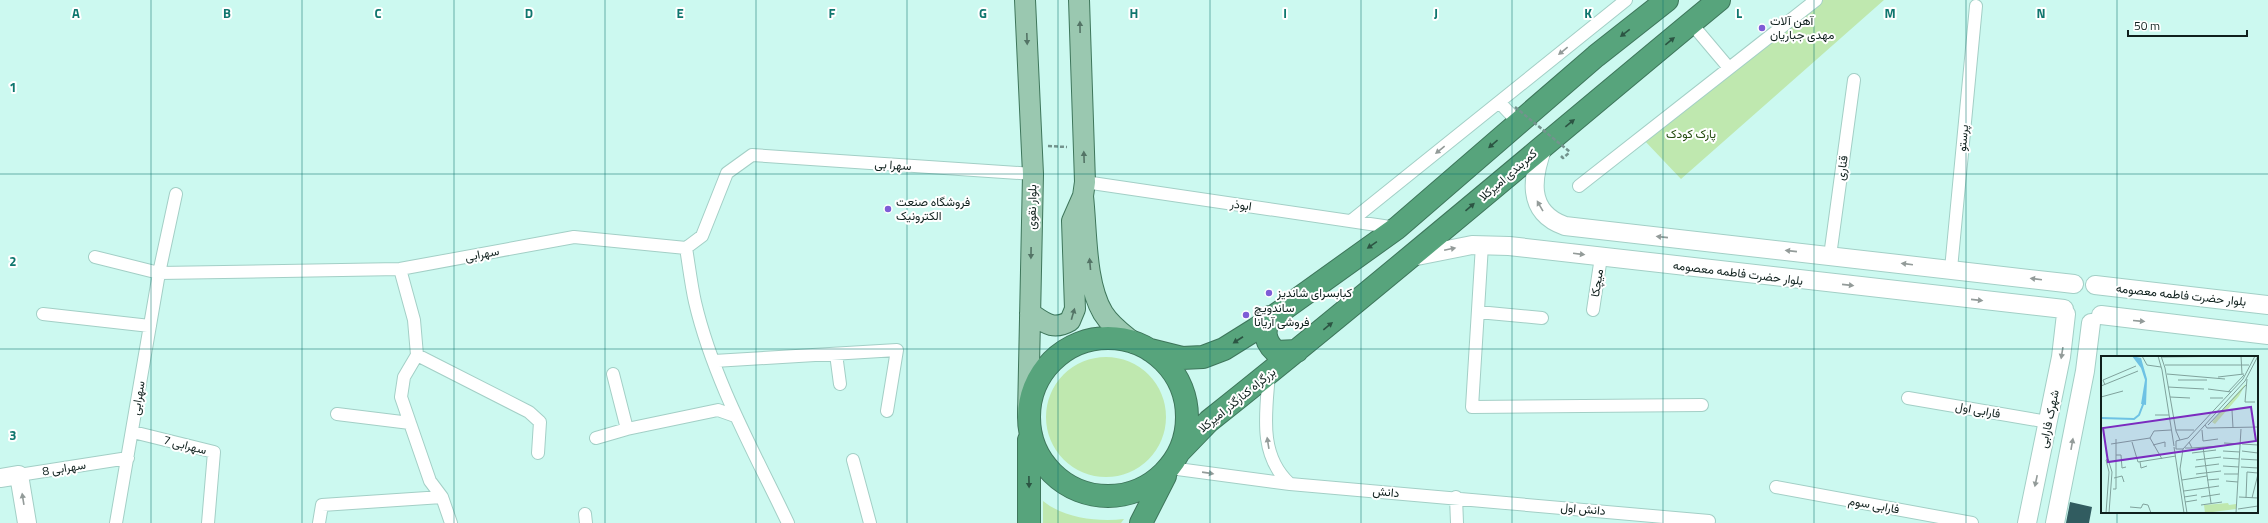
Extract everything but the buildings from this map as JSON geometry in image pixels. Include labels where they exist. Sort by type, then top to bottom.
[{"type":"highway","points":[[1029,523],[1028,415],[1031,396],[1038,379],[1049,364],[1063,352],[1079,343],[1097,339],[1116,338],[1182,358],[1203,357],[1224,349],[1397,228],[1516,114],[1596,56],[1667,0]]},
{"type":"highway","name":"کمربندی امیرکلا","points":[[1297,351],[1412,257],[1544,144],[1719,0]]},
{"type":"highway","points":[[1270,318],[1264,328],[1268,345],[1276,352],[1297,351]]},
{"type":"highway","points":[[1141,523],[1175,459],[1186,432],[1188,412],[1184,394],[1176,377],[1165,362],[1142,346]]},
{"type":"highway","name":"بزرگراه کنارگذر امیرکلا","points":[[1175,459],[1209,421],[1297,351]]},
{"type":"highway","points":[[1028,415],[1030,434],[1040,458],[1048,469],[1062,483],[1080,492],[1099,496],[1119,496],[1138,491],[1155,481],[1175,459]]},
{"type":"main road","name":"بلوار نقوی","points":[[1025,0],[1033,174],[1028,415]]},
{"type":"main road","points":[[1079,0],[1084,189],[1092,288],[1107,318],[1117,330],[1142,346]]},
{"type":"main road","points":[[1544,144],[1535,175],[1535,194],[1546,215],[1558,223],[2074,284],[2081,282],[2095,286],[2104,297],[2105,304],[2096,319],[2055,523]]},
{"type":"main road","points":[[1030,313],[1050,325],[1061,326],[1070,321],[1075,309],[1072,222],[1084,189]]},
{"type":"main road","name":"بلوار حضرت فاطمه معصومه","points":[[1412,257],[1460,247],[1482,245],[1509,246],[2065,312]]},
{"type":"main road","points":[[1826,283],[1830,256]]},
{"type":"main road","points":[[2074,284],[2064,295],[2065,312],[2075,322],[2096,319],[2268,335]]},
{"type":"main road","name":"بلوار حضرت فاطمه معصومه","points":[[2095,286],[2268,304]]},
{"type":"main road","name":"شهرک فارابی","points":[[2027,523],[2057,379],[2065,312]]},
{"type":"main road","points":[[2057,379],[2082,383]]},
{"type":"main road","points":[[19,475],[27,523]]},
{"type":"main road","name":"سهرابی 8","points":[[0,478],[19,475]]},
{"type":"street","points":[[1351,221],[1626,0]]},
{"type":"street","points":[[1579,186],[1816,0]]},
{"type":"street","name":"پرستو","points":[[1951,270],[1976,6]]},
{"type":"street","points":[[1691,24],[1729,68]]},
{"type":"street","points":[[1580,38],[1596,56]]},
{"type":"street","name":"قناری","points":[[1830,256],[1854,80]]},
{"type":"street","points":[[1499,102],[1516,114]]},
{"type":"street","name":"سهرا بی","points":[[686,248],[702,236],[727,173],[752,155],[1033,174]]},
{"type":"street","name":"ابوذر","points":[[1084,189],[1351,221],[1397,228]]},
{"type":"street","name":"سهرابی","points":[[116,523],[133,432],[159,273],[176,194]]},
{"type":"street","name":"سهرابی","points":[[159,273],[400,270],[574,237],[686,248]]},
{"type":"street","points":[[1482,245],[1472,407],[1702,405]]},
{"type":"street","points":[[686,248],[695,302],[714,361],[735,416],[788,523]]},
{"type":"street","points":[[95,257],[159,273]]},
{"type":"street","name":"میچکا","points":[[1592,310],[1601,257]]},
{"type":"street","points":[[400,270],[414,320],[417,355],[404,377],[401,397],[430,481],[442,497],[452,523]]},
{"type":"street","points":[[1478,312],[1542,318]]},
{"type":"street","points":[[44,314],[150,326]]},
{"type":"street","points":[[714,361],[897,350],[887,411]]},
{"type":"street","points":[[836,354],[840,384]]},
{"type":"street","points":[[417,355],[529,412],[540,422],[538,453]]},
{"type":"street","points":[[613,374],[627,429]]},
{"type":"street","points":[[1269,374],[1266,413],[1268,447],[1277,471],[1290,484]]},
{"type":"street","name":"فارابی اول","points":[[1908,398],[2048,422]]},
{"type":"street","points":[[596,438],[627,429],[718,410],[735,416]]},
{"type":"street","points":[[336,414],[410,422]]},
{"type":"street","name":"سهرابی 7","points":[[133,432],[214,452],[208,523]]},
{"type":"street","name":"سهرابی 8","points":[[19,475],[128,458]]},
{"type":"street","name":"دانش","points":[[1175,459],[1290,484],[1456,498]]},
{"type":"street","points":[[853,460],[870,523]]},
{"type":"street","name":"فارابی سوم","points":[[1776,487],[1972,523]]},
{"type":"street","points":[[319,523],[322,505],[442,497]]},
{"type":"street","points":[[1456,498],[1457,523]]},
{"type":"street","name":"دانش اول","points":[[1456,498],[1710,521]]},
{"type":"path","points":[[1516,114],[1570,152],[1563,158]]},
{"type":"path","points":[[1032,146],[1084,147]]},
{"type":"green space","name":"پارک کودک","points":[[1809,0],[1884,0],[1681,179],[1643,139]]},
{"type":"green space","points":[[1106,357],[1129,362],[1139,367],[1148,375],[1156,384],[1161,394],[1166,417],[1161,440],[1156,450],[1148,459],[1139,467],[1129,472],[1106,477],[1083,472],[1073,467],[1064,459],[1056,450],[1051,440],[1046,417],[1051,394],[1056,384],[1064,375],[1073,367],[1083,362]]},
{"type":"green space","points":[[1043,501],[1051,507],[1081,518],[1103,520],[1124,519],[1121,523],[1043,523]]},
{"type":"place","name":"آهن آلات مهدی جباریان","points":[[1762,28]]},
{"type":"place","name":"فروشگاه صنعت الکترونیک","points":[[888,209]]},
{"type":"place","name":"کبابسرای شاندیز","points":[[1269,293]]},
{"type":"place","name":"ساندویچ فروشی آریانا","points":[[1246,315]]}]
